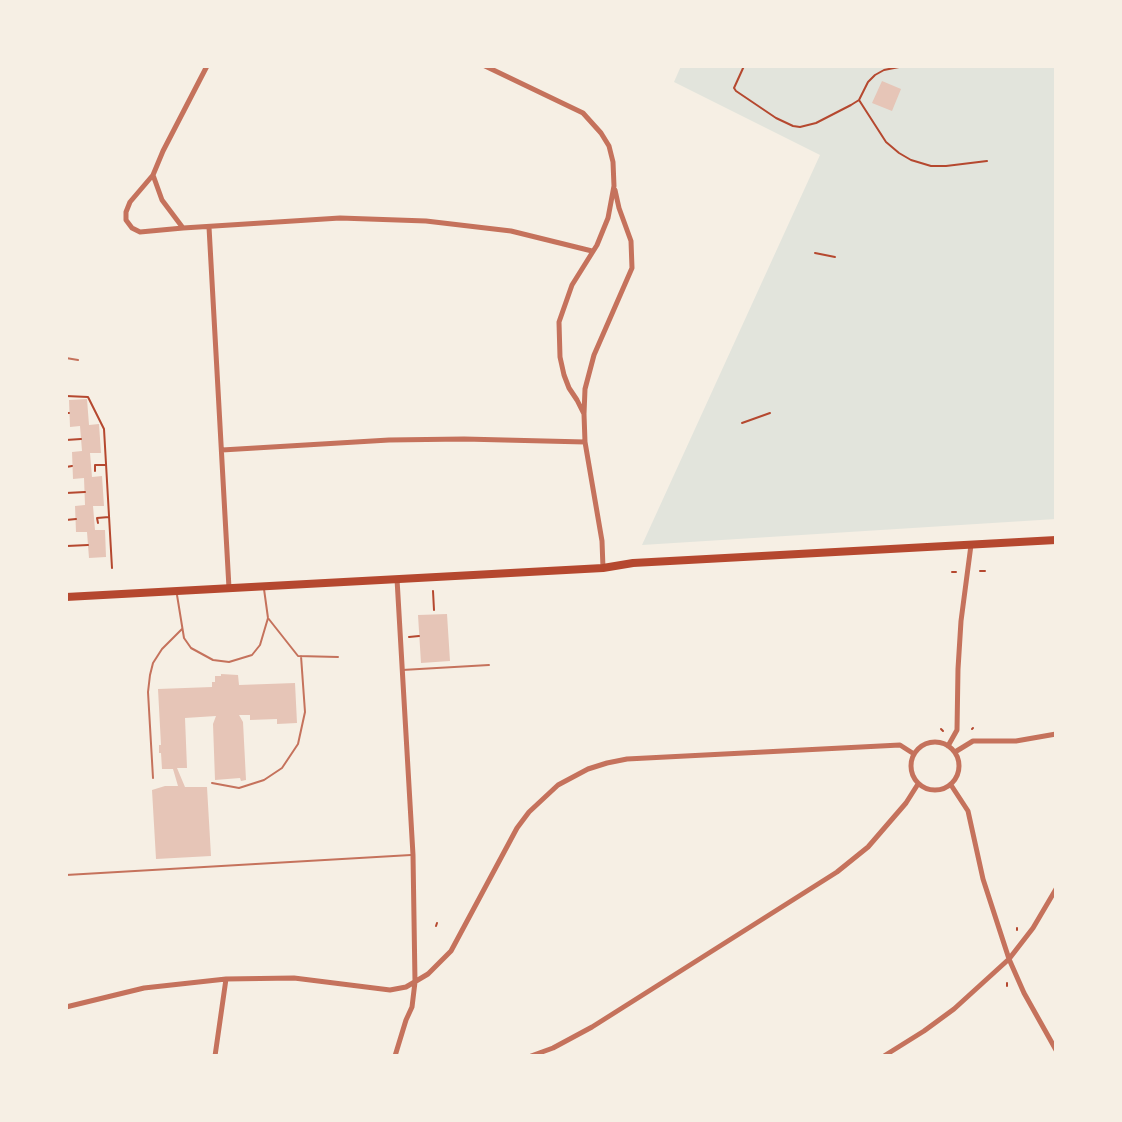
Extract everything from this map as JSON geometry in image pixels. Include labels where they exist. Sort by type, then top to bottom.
[{"type":"main road","points":[[66,597],[603,568],[633,562],[1056,540]]},
{"type":"street","points":[[207,66],[153,175],[130,202],[126,220],[132,228],[140,232],[340,218],[426,220],[511,231],[592,251]]},
{"type":"street","points":[[485,66],[583,113],[593,122],[609,146],[613,162],[614,186],[619,208],[631,241],[632,268],[594,355],[585,389],[584,414],[585,442],[602,541],[603,568]]},
{"type":"street","points":[[153,175],[162,200],[183,228]]},
{"type":"street","points":[[584,414],[564,375],[560,357],[559,322],[572,285],[603,232],[614,186]]},
{"type":"street","points":[[209,227],[229,588]]},
{"type":"street","points":[[222,450],[464,438],[585,442]]},
{"type":"street","points":[[948,746],[957,730],[957,669],[971,545]]},
{"type":"street","points":[[395,1056],[412,1007],[415,982],[413,855],[397,579]]},
{"type":"street","points":[[955,752],[973,741],[1016,741],[1056,734]]},
{"type":"street","points":[[933,742],[948,746],[955,752],[960,766],[959,773],[951,785],[938,791],[924,788],[914,779],[911,766],[914,754],[926,744],[933,742]]},
{"type":"street","points":[[66,1007],[144,988],[226,979],[294,978],[390,990],[406,987],[428,974],[451,951],[517,828],[529,812],[558,785],[581,772],[607,762],[627,759],[900,745],[914,754]]},
{"type":"street","points":[[531,1056],[553,1048],[592,1027],[837,872],[868,847],[906,803],[918,784]]},
{"type":"street","points":[[951,785],[968,811],[983,879],[1009,959],[1035,1015],[1056,1050]]},
{"type":"street","points":[[884,1056],[954,1009],[1009,959],[1033,928],[1056,889]]},
{"type":"street","points":[[215,1056],[226,979]]},
{"type":"lane","points":[[66,358],[78,360]]},
{"type":"lane","points":[[176,591],[184,638],[191,648],[213,660],[229,662],[252,655],[260,645],[268,618],[264,586]]},
{"type":"lane","points":[[268,618],[301,656],[338,657]]},
{"type":"lane","points":[[153,778],[148,692],[150,675],[153,663],[162,649],[182,629]]},
{"type":"lane","points":[[212,783],[239,788],[264,780],[282,768],[298,744],[305,712],[301,656]]},
{"type":"lane","points":[[402,670],[489,665]]},
{"type":"lane","points":[[66,875],[413,855]]},
{"type":"path","points":[[744,66],[734,88],[736,92],[760,109],[793,126],[800,127],[816,123],[859,100],[868,82],[875,75],[884,70],[904,66]]},
{"type":"path","points":[[859,100],[886,142],[911,160],[931,166],[987,161]]},
{"type":"path","points":[[815,253],[836,257]]},
{"type":"path","points":[[66,396],[88,397],[104,429],[112,568]]},
{"type":"path","points":[[742,423],[770,413]]},
{"type":"path","points":[[66,440],[81,439]]},
{"type":"path","points":[[94,460],[95,471]]},
{"type":"path","points":[[95,465],[106,465]]},
{"type":"path","points":[[66,466],[72,466]]},
{"type":"path","points":[[66,493],[85,492]]},
{"type":"path","points":[[97,513],[98,523]]},
{"type":"path","points":[[97,518],[109,517]]},
{"type":"path","points":[[66,520],[76,519]]},
{"type":"path","points":[[66,546],[88,545]]},
{"type":"path","points":[[433,591],[434,610]]},
{"type":"path","points":[[410,637],[419,636]]},
{"type":"shaded area","points":[[681,66],[1056,66],[1056,519],[642,545],[820,155],[674,82]]},
{"type":"building","points":[[882,81],[901,89],[892,111],[872,103]]},
{"type":"building","points":[[87,399],[89,425],[99,424],[101,453],[90,453],[92,477],[102,476],[104,506],[93,506],[95,530],[105,530],[106,557],[89,558],[87,532],[76,532],[75,506],[85,505],[84,478],[73,479],[72,452],[82,451],[80,426],[70,427],[69,400]]},
{"type":"building","points":[[447,614],[450,661],[421,663],[418,615]]},
{"type":"building","points":[[221,674],[238,675],[239,685],[295,683],[297,723],[277,724],[277,719],[250,720],[250,715],[239,715],[243,722],[246,780],[241,781],[240,778],[215,780],[213,724],[216,716],[185,718],[187,768],[177,768],[185,787],[207,787],[211,856],[156,859],[152,790],[165,786],[178,786],[173,769],[162,769],[161,753],[159,753],[159,745],[161,745],[158,689],[212,687],[215,676],[221,676]]}]
